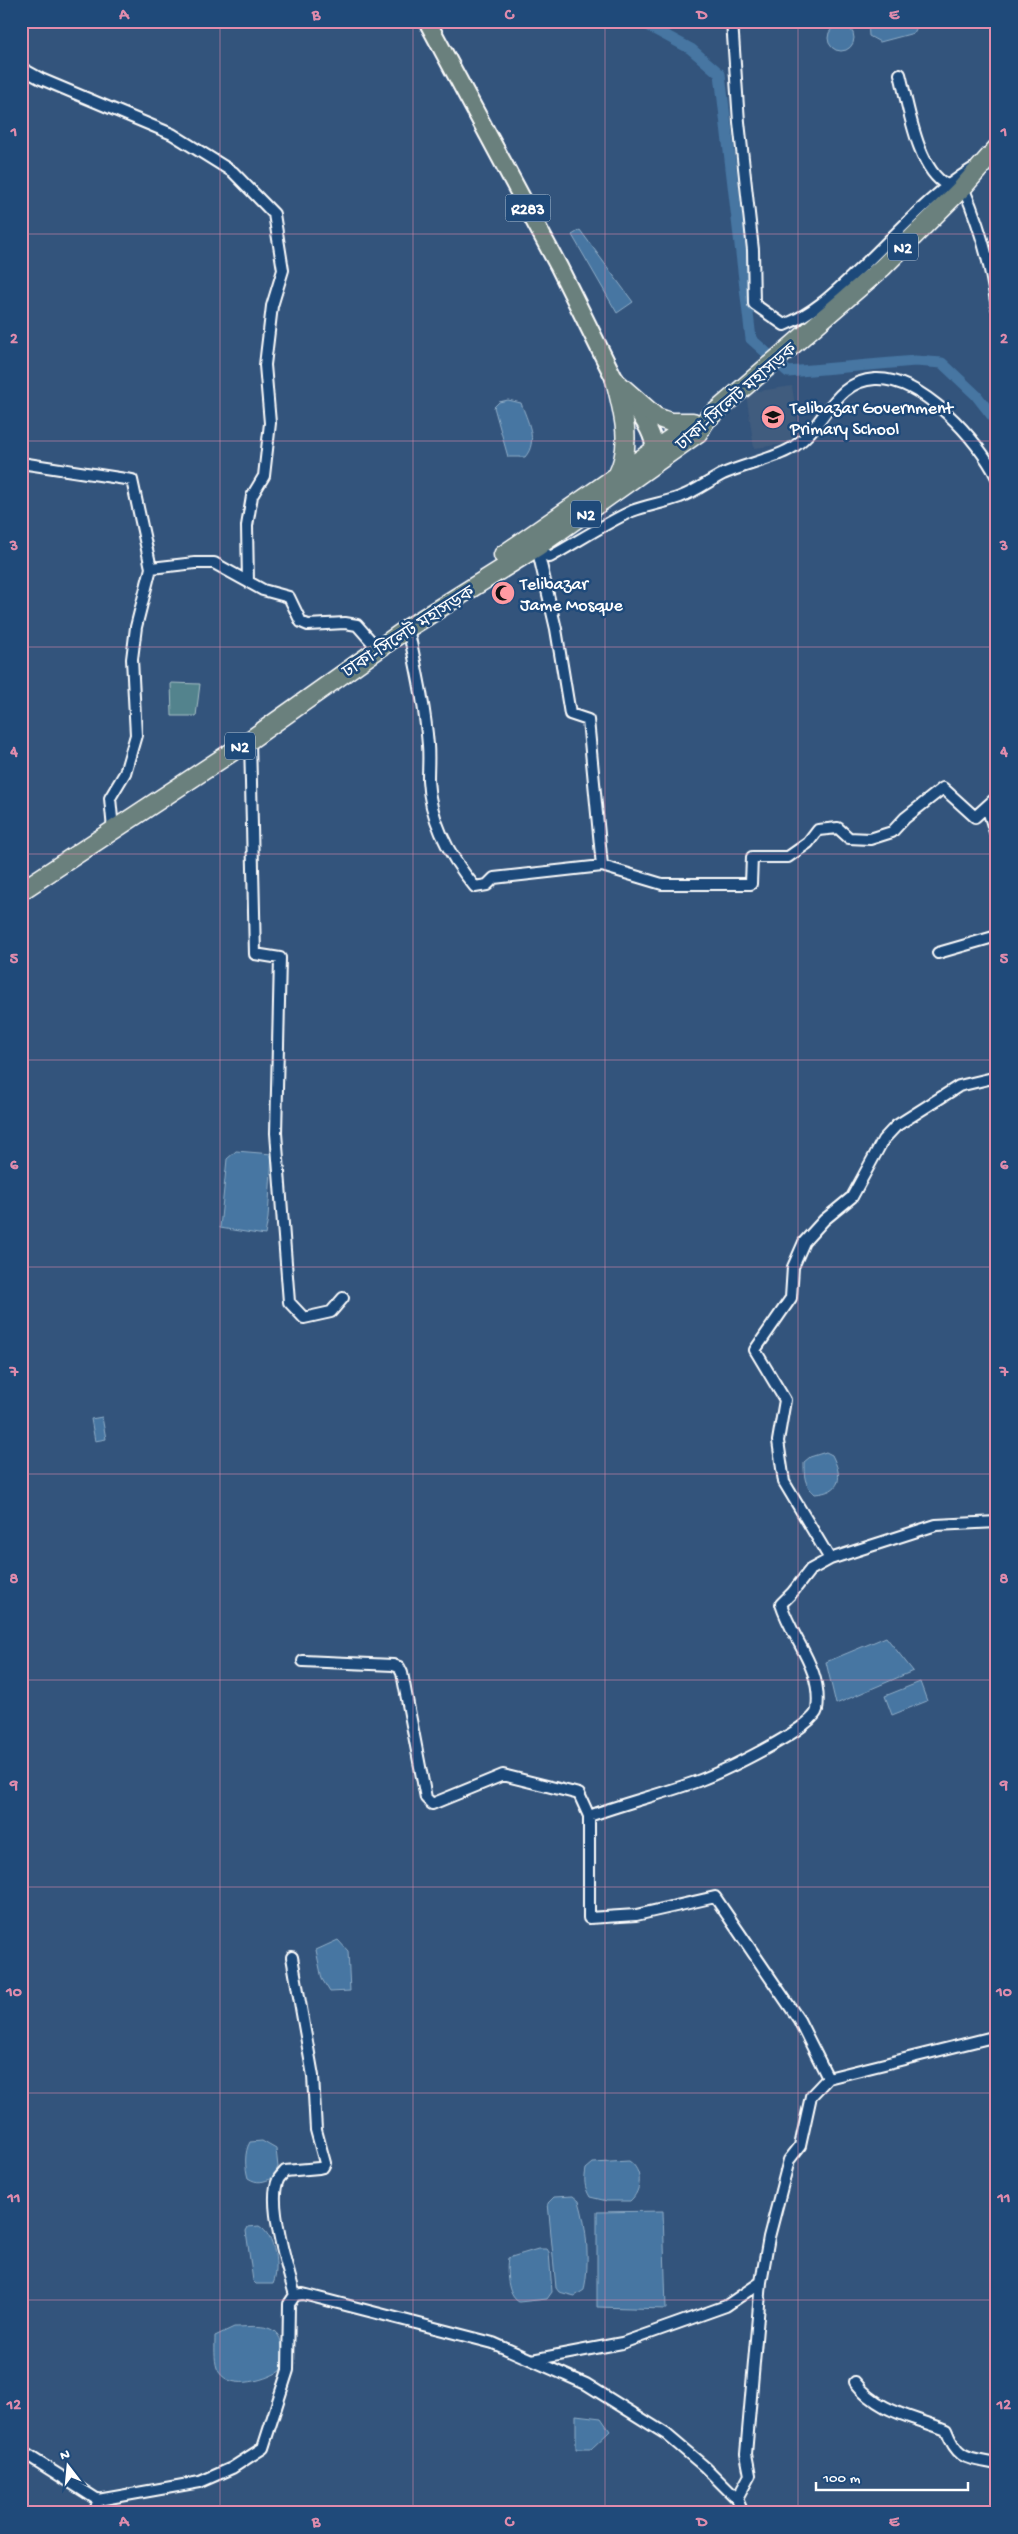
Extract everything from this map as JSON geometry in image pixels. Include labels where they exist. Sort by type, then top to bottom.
[{"type":"highway","name":"ঢাকা-সিলেট মহাসড়ক","points":[[21,891],[250,740],[408,628],[456,596],[482,583],[537,547],[648,470],[663,452],[803,338],[883,267],[955,185],[997,148]]},
{"type":"highway","name":"R283","points":[[615,380],[656,417],[670,422],[700,421]]},
{"type":"highway","name":"R283","points":[[615,380],[625,422],[626,442],[624,464],[617,476]]},
{"type":"highway","points":[[456,596],[476,574],[617,476],[663,452]]},
{"type":"main road","name":"R283","points":[[427,21],[554,259],[615,380],[625,397],[634,404],[655,442],[663,452]]},
{"type":"street","points":[[732,21],[739,122],[753,250],[754,304],[770,317],[784,325],[805,317],[955,185]]},
{"type":"street","points":[[21,68],[41,79],[172,134],[233,172],[274,214],[283,270],[272,306],[265,365],[270,423],[264,476],[252,496],[247,526],[248,582]]},
{"type":"street","points":[[900,74],[924,160],[938,180],[955,185],[978,221],[993,280],[997,308]]},
{"type":"street","points":[[537,547],[550,557],[633,511],[682,497],[723,474],[790,449],[805,438],[828,407],[850,386],[875,379],[897,382],[914,389],[937,403],[972,442],[990,465],[997,478]]},
{"type":"street","points":[[21,463],[132,480],[151,568],[136,627],[132,659],[136,735],[125,773],[110,798],[113,829]]},
{"type":"street","points":[[537,547],[556,629],[570,714],[588,720],[602,866]]},
{"type":"street","points":[[151,568],[194,563],[214,563],[263,590],[289,597],[301,622],[308,625],[345,623],[357,625],[378,649]]},
{"type":"street","points":[[408,628],[428,746],[428,780],[433,808],[449,850],[476,887],[487,885],[494,878],[602,866],[662,884],[750,884],[752,857],[788,858],[808,843],[818,830],[838,828],[849,838],[870,839],[892,832],[905,818],[943,788],[975,817],[997,797]]},
{"type":"street","points":[[250,740],[255,954],[280,958],[276,1133],[289,1302],[304,1318],[331,1312],[343,1298]]},
{"type":"street","points":[[987,807],[997,838]]},
{"type":"street","points":[[938,953],[997,936]]},
{"type":"street","points":[[830,1559],[784,1482],[778,1440],[785,1400],[755,1350],[791,1298],[793,1267],[804,1242],[824,1220],[852,1197],[883,1140],[896,1126],[959,1086],[997,1077]]},
{"type":"street","points":[[589,1816],[698,1781],[765,1750],[811,1721],[816,1711],[816,1682],[811,1662],[780,1604],[792,1593],[810,1570],[830,1559],[936,1525],[997,1522]]},
{"type":"street","points":[[303,1661],[393,1665],[398,1667],[402,1673],[426,1798],[432,1804],[503,1775],[579,1794],[589,1816],[589,1918],[636,1915],[715,1897],[799,2020],[828,2078]]},
{"type":"street","points":[[292,1957],[313,2076],[316,2130],[325,2163],[323,2167],[319,2168],[285,2171],[277,2181],[276,2204],[282,2254],[295,2295]]},
{"type":"street","points":[[737,2500],[750,2474],[746,2454],[761,2282],[769,2237],[788,2160],[800,2146],[811,2096],[828,2078],[997,2036]]},
{"type":"street","points":[[532,2360],[622,2344],[726,2306],[761,2282]]},
{"type":"street","points":[[21,2451],[98,2500],[200,2482],[232,2468],[262,2448],[288,2370],[289,2304],[295,2295],[303,2294],[483,2341],[586,2384],[666,2434],[705,2467],[737,2500],[743,2513]]},
{"type":"street","points":[[855,2382],[877,2402],[898,2414],[946,2430],[953,2447],[964,2458],[997,2464]]},
{"type":"street","points":[[95,2513],[98,2500]]},
{"type":"shaded area","points":[[868,21],[920,21],[914,33],[880,42],[869,36]]},
{"type":"shaded area","points":[[841,25],[850,29],[854,38],[850,47],[841,51],[832,47],[828,38],[832,29]]},
{"type":"shaded area","points":[[580,230],[633,302],[617,313],[572,235]]},
{"type":"shaded area","name":"Telibazar Government Primary School","points":[[792,386],[800,442],[754,448],[746,393]]},
{"type":"shaded area","points":[[508,400],[521,403],[529,423],[531,444],[525,457],[508,457],[494,407],[499,402]]},
{"type":"shaded area","points":[[236,1151],[272,1154],[268,1218],[265,1235],[220,1228],[227,1159]]},
{"type":"shaded area","points":[[102,1417],[106,1439],[95,1441],[91,1419]]},
{"type":"shaded area","points":[[826,1452],[832,1455],[836,1463],[839,1476],[838,1482],[831,1490],[815,1494],[805,1480],[804,1462],[810,1457]]},
{"type":"shaded area","points":[[886,1637],[913,1671],[836,1704],[826,1662]]},
{"type":"shaded area","points":[[920,1682],[927,1701],[892,1715],[885,1696]]},
{"type":"shaded area","points":[[338,1940],[348,1951],[350,1991],[330,1992],[322,1979],[316,1950]]},
{"type":"shaded area","points":[[262,2141],[276,2149],[278,2167],[273,2178],[257,2182],[248,2178],[246,2155],[250,2142]]},
{"type":"shaded area","points":[[629,2161],[634,2165],[639,2175],[637,2192],[630,2201],[607,2201],[590,2197],[585,2183],[586,2169],[593,2163]]},
{"type":"shaded area","points":[[573,2196],[579,2201],[582,2211],[586,2233],[587,2257],[584,2290],[575,2296],[559,2292],[556,2288],[548,2203],[554,2197]]},
{"type":"shaded area","points":[[663,2211],[666,2309],[597,2307],[597,2212]]},
{"type":"shaded area","points":[[259,2226],[269,2237],[275,2253],[276,2270],[273,2284],[256,2284],[253,2281],[246,2231],[248,2227]]},
{"type":"shaded area","points":[[538,2249],[547,2249],[549,2252],[552,2292],[547,2299],[519,2302],[515,2299],[510,2289],[507,2276],[508,2258]]},
{"type":"shaded area","points":[[234,2327],[265,2327],[276,2333],[280,2339],[282,2350],[280,2371],[265,2378],[246,2382],[228,2380],[222,2375],[216,2364],[215,2336]]},
{"type":"shaded area","points":[[576,2415],[601,2418],[610,2431],[591,2449],[576,2449]]},
{"type":"green space","points":[[171,683],[200,684],[196,716],[172,716]]},
{"type":"waterway","points":[[639,21],[691,49],[720,74],[751,339],[788,372],[915,361],[942,363],[976,395],[997,422]]},
{"type":"place","name":"Telibazar Government Primary School","points":[[773,417]]},
{"type":"place","name":"Telibazar Jame Mosque","points":[[503,593]]}]
